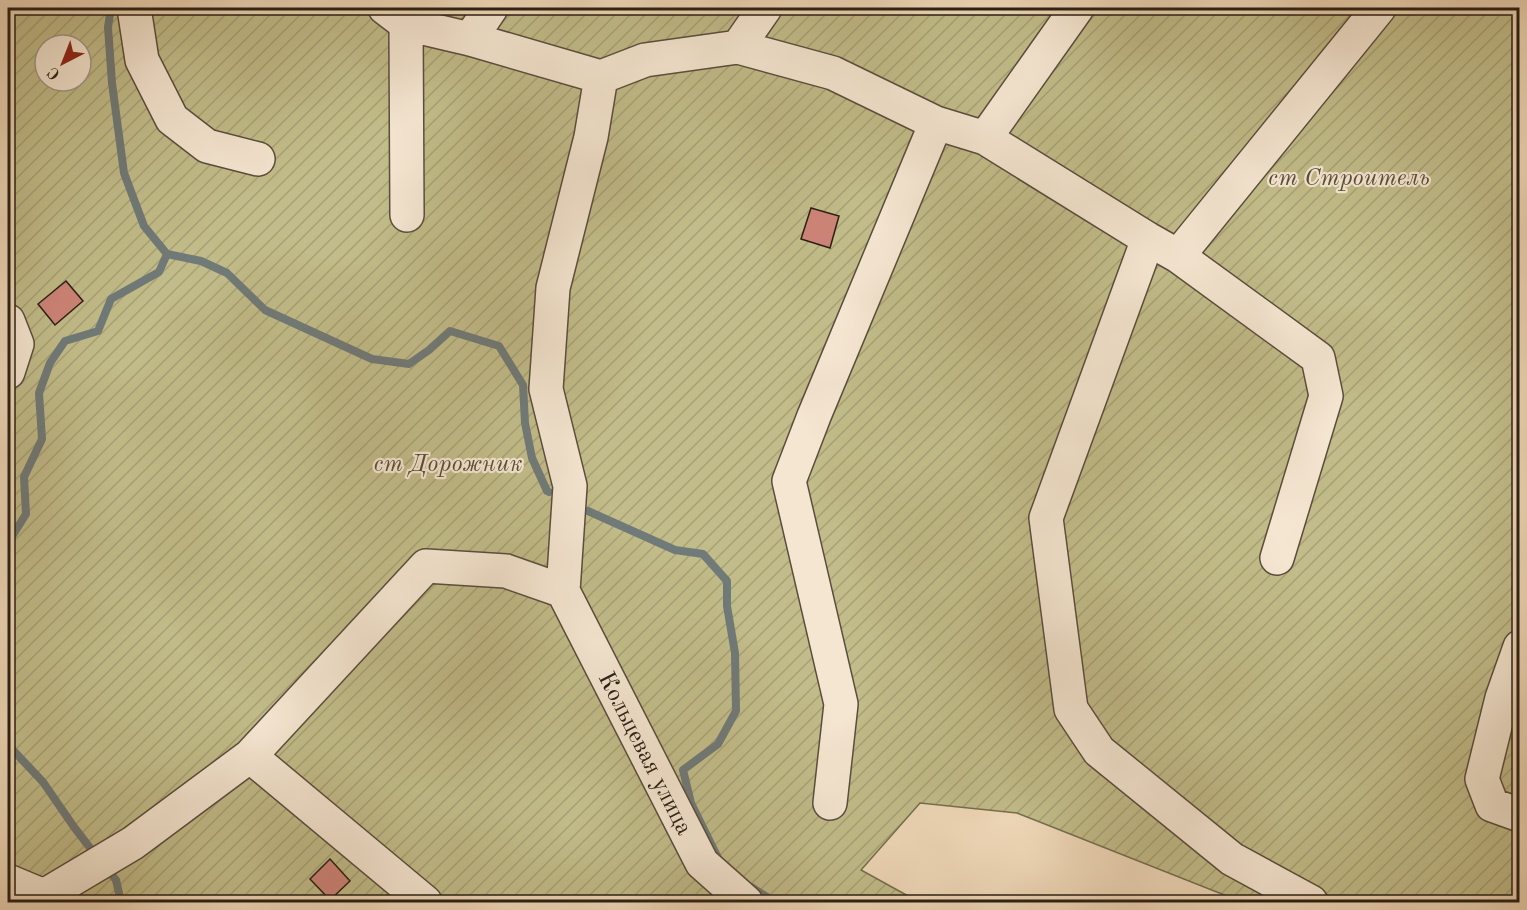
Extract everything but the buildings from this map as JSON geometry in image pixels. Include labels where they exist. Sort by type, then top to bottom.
[{"type":"street","points":[[134,8],[142,60],[172,119],[207,146],[258,159]]},
{"type":"street","points":[[470,39],[491,8]]},
{"type":"street","points":[[738,47],[765,8]]},
{"type":"street","points":[[986,138],[1077,8]]},
{"type":"street","points":[[1179,256],[1379,8]]},
{"type":"street","points":[[407,215],[395,16],[600,77],[645,60],[738,47],[834,73],[936,123],[986,138],[1179,256],[1318,358],[1326,396],[1277,558]]},
{"type":"street","points":[[8,881],[44,899],[133,843],[250,756],[426,566],[506,571],[563,591],[570,486],[546,389],[553,288],[591,137],[600,77]]},
{"type":"street","points":[[830,803],[842,704],[789,481],[936,123]]},
{"type":"street","points":[[1148,239],[1046,518],[1071,709],[1099,751],[1233,859],[1311,903]]},
{"type":"street","points":[[8,321],[17,344],[8,372]]},
{"type":"street","name":"Кольцевая улица","points":[[563,591],[702,863],[746,903]]},
{"type":"street","points":[[1520,647],[1502,698],[1482,779],[1492,805],[1520,815]]},
{"type":"street","points":[[250,756],[425,903]]},
{"type":"green space","name":"ст Дорожник","points":[[8,8],[1519,8],[1519,902],[1242,902],[1017,813],[920,803],[861,870],[919,902],[8,902]]},
{"type":"waterway","points":[[8,543],[26,514],[24,477],[42,439],[39,393],[50,363],[65,341],[98,331],[111,299],[159,272],[167,254],[144,226],[124,173],[112,83],[108,27],[111,8]]},
{"type":"waterway","points":[[167,254],[201,261],[227,273],[265,310],[372,359],[409,364],[450,331],[499,346],[523,385],[525,423],[532,458],[549,492]]},
{"type":"waterway","points":[[588,511],[675,550],[703,554],[727,581],[727,606],[735,653],[736,711],[718,744],[683,770],[691,803],[719,860]]},
{"type":"waterway","points":[[8,746],[43,782],[97,857]]},
{"type":"waterway","points":[[107,869],[116,880],[121,902]]},
{"type":"waterway","points":[[751,887],[775,902]]},
{"type":"park label","name":"ст Строитель","points":[[1349,177]]}]
